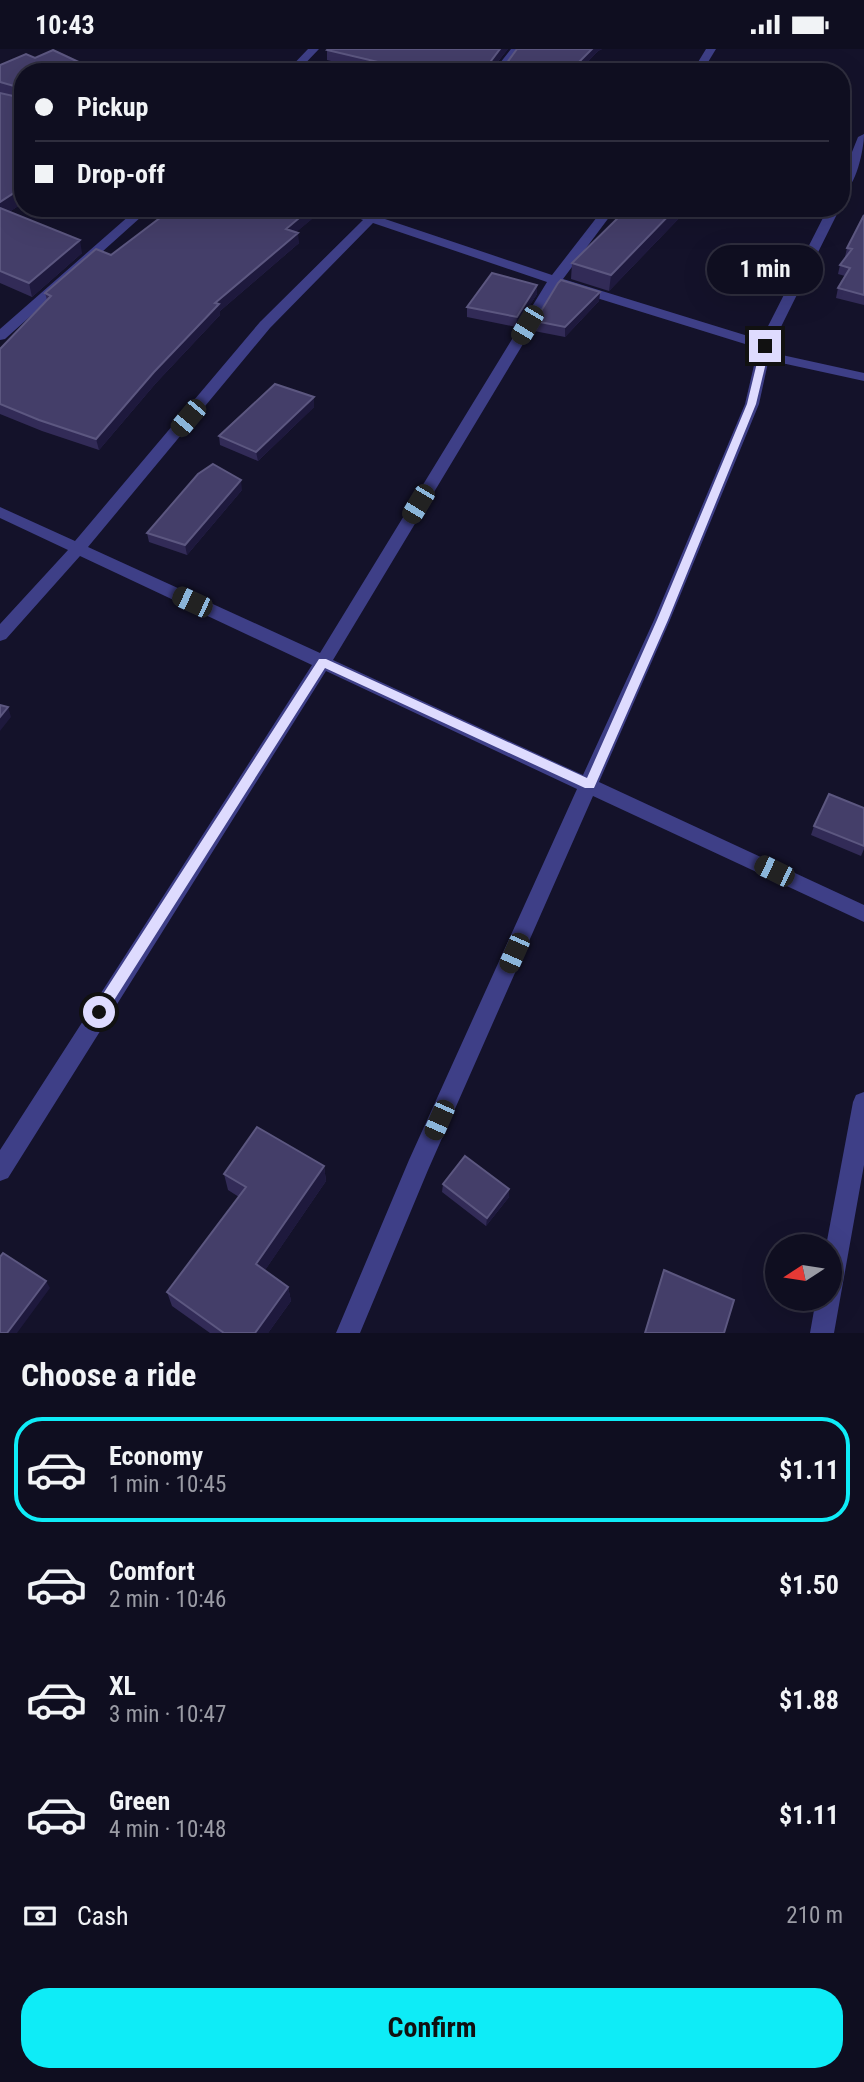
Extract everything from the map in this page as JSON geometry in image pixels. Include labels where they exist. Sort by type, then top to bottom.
[{"type":"street","points":[[300,63],[314,49]]},
{"type":"street","points":[[505,63],[516,49]]},
{"type":"street","points":[[850,171],[864,138]]},
{"type":"street","points":[[0,337],[135,217]]},
{"type":"street","points":[[0,635],[78,548],[265,325],[373,217]]},
{"type":"street","points":[[384,217],[555,281],[765,346],[777,358],[864,377]]},
{"type":"street","points":[[0,1170],[323,662],[555,281],[603,217]]},
{"type":"street","points":[[348,1333],[423,1156],[662,620],[752,404],[765,346],[830,217]]},
{"type":"street","points":[[0,512],[864,914]]},
{"type":"street","points":[[840,1234],[864,1102]]},
{"type":"street","points":[[821,1333],[826,1311]]},
{"type":"building","points":[[500,49],[492,63],[382,63],[327,50]]},
{"type":"building","points":[[517,49],[592,49],[578,63],[507,63]]},
{"type":"building","points":[[53,50],[81,63],[14,63],[14,86],[0,82],[0,65],[26,54],[35,58]]},
{"type":"building","points":[[0,93],[14,96],[14,193],[0,202]]},
{"type":"building","points":[[0,208],[14,214],[14,217],[22,217],[80,240],[29,283],[0,271]]},
{"type":"building","points":[[864,215],[864,295],[838,288],[850,268],[840,265],[852,249],[847,248]]},
{"type":"building","points":[[161,217],[300,217],[286,229],[298,233],[215,303],[219,304],[154,372],[96,439],[0,404],[0,349],[51,296],[45,293],[96,249],[111,255]]},
{"type":"building","points":[[619,217],[667,217],[611,275],[572,263]]},
{"type":"building","points":[[492,273],[537,285],[517,317],[467,307]]},
{"type":"building","points":[[561,280],[600,292],[565,327],[535,321],[558,283]]},
{"type":"building","points":[[275,384],[314,397],[256,452],[219,436]]},
{"type":"building","points":[[213,464],[241,480],[185,545],[147,533],[198,474]]},
{"type":"building","points":[[0,705],[8,707],[0,717]]},
{"type":"building","points":[[829,794],[864,808],[864,846],[814,826]]},
{"type":"building","points":[[257,1127],[324,1166],[256,1264],[288,1287],[255,1333],[224,1333],[167,1292],[246,1187],[224,1174]]},
{"type":"building","points":[[465,1156],[509,1189],[487,1218],[443,1184]]},
{"type":"building","points":[[3,1253],[46,1281],[7,1333],[0,1333],[0,1257]]},
{"type":"building","points":[[664,1270],[734,1300],[724,1333],[645,1333]]},
{"type":"route","points":[[99,1012],[323,662],[590,785],[752,404],[765,346]]}]
